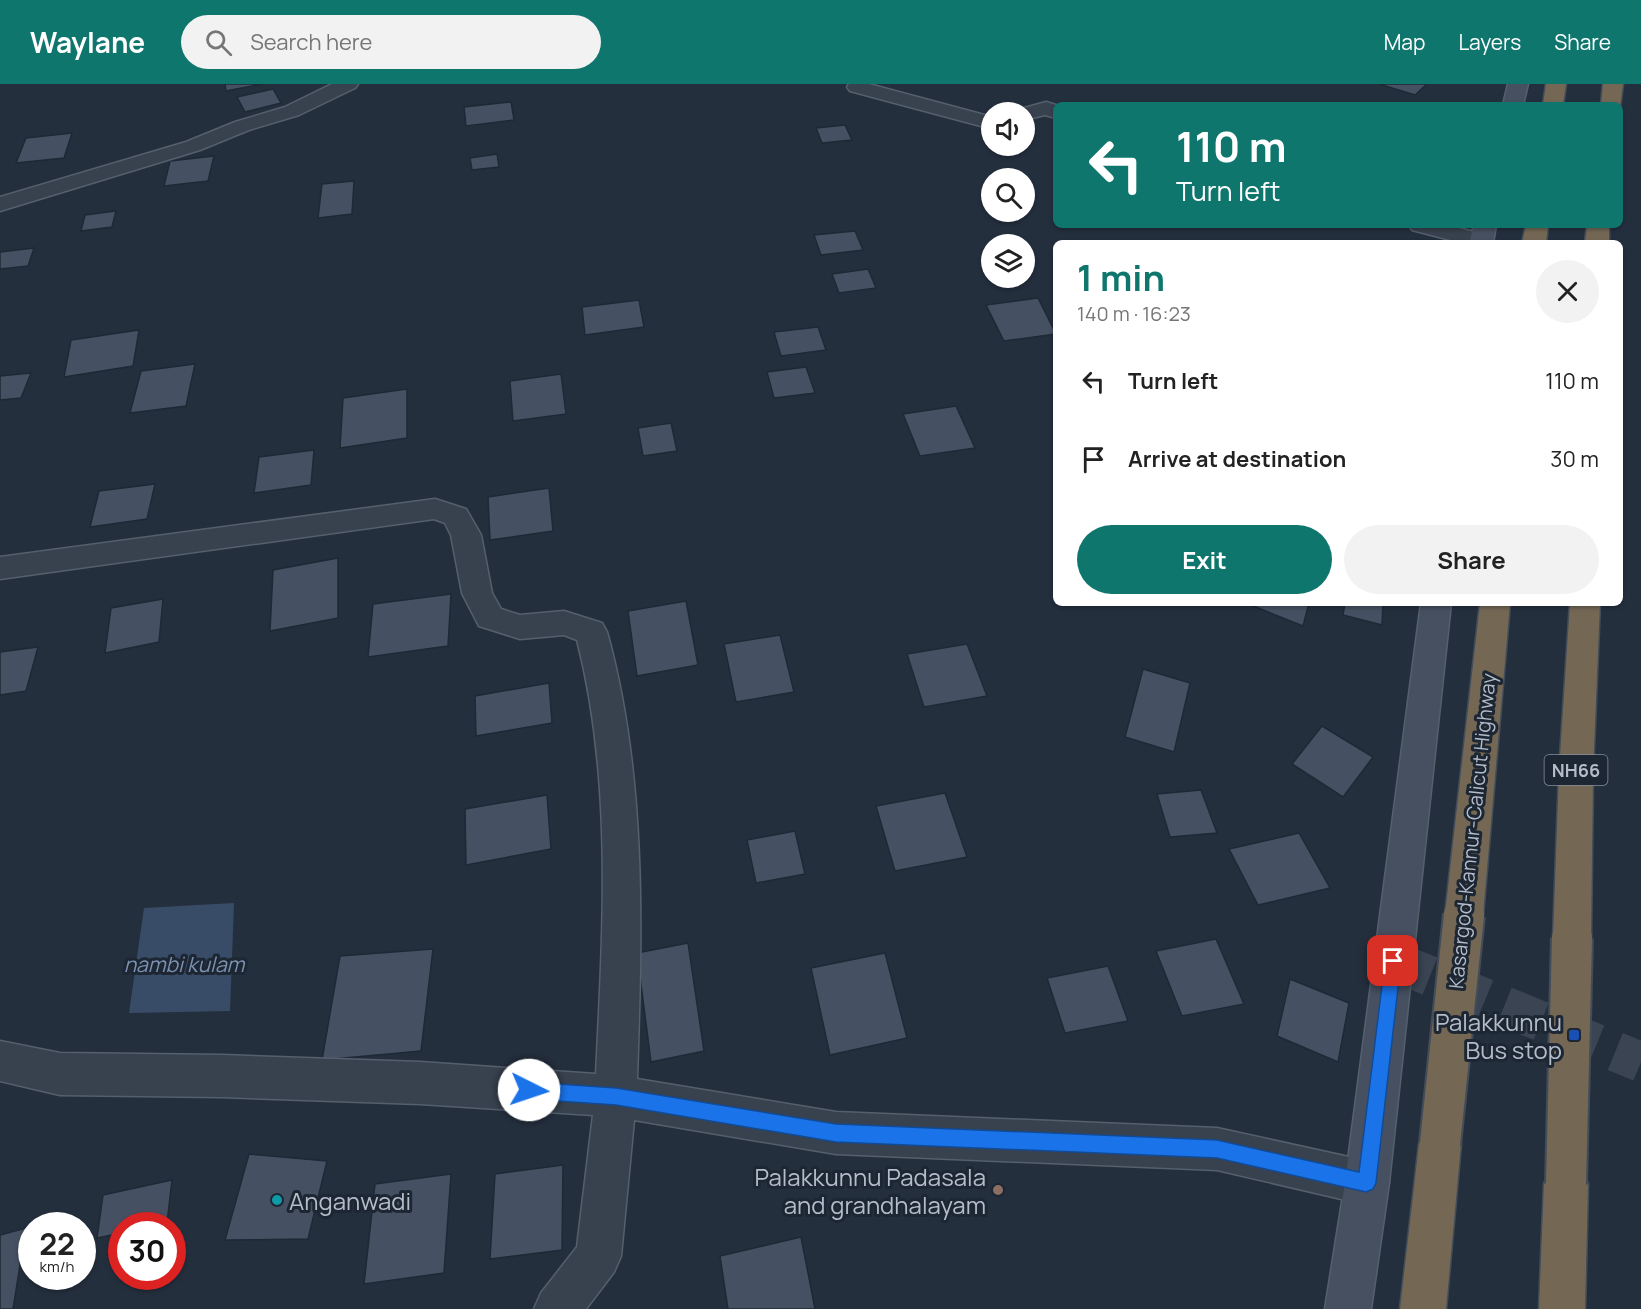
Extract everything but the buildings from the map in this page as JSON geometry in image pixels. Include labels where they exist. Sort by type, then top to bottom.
[{"type":"highway","points":[[1553,102],[1556,84]]},
{"type":"highway","points":[[1611,102],[1613,84]]},
{"type":"highway","name":"Kasargod-Kannur-Calicut Highway","points":[[1423,1309],[1495,606]]},
{"type":"highway","name":"NH66","points":[[1562,1309],[1576,772],[1585,606]]},
{"type":"street","points":[[0,204],[193,146],[242,126],[292,111],[348,84]]},
{"type":"street","points":[[859,84],[858,87],[981,120]]},
{"type":"street","points":[[1514,102],[1518,84]]},
{"type":"street","points":[[1035,111],[1046,108],[1053,111]]},
{"type":"street","points":[[1437,228],[1482,236]]},
{"type":"street","points":[[0,568],[435,509],[456,516],[466,535],[477,594],[490,618],[520,627],[564,623],[591,632],[601,667],[618,767],[620,981],[616,1096],[598,1256],[557,1309]]},
{"type":"street","points":[[1348,1309],[1366,1183],[1436,606]]},
{"type":"street","points":[[0,1061],[60,1074],[222,1076],[420,1083],[616,1096],[836,1133],[1217,1149],[1366,1183]]},
{"type":"water","name":"nambi kulam","points":[[234,903],[230,1011],[129,1013],[144,908]]},
{"type":"tunnel","points":[[1393,961],[1641,1062]]},
{"type":"place","name":"Palakkunnu Bus stop","points":[[1574,1035]]},
{"type":"place","name":"Palakkunnu Padasala and grandhalayam","points":[[998,1190]]},
{"type":"place","name":"Anganwadi","points":[[277,1200]]},
{"type":"route","points":[[529,1090],[616,1096],[836,1133],[1217,1149],[1366,1183],[1393,961]]}]
